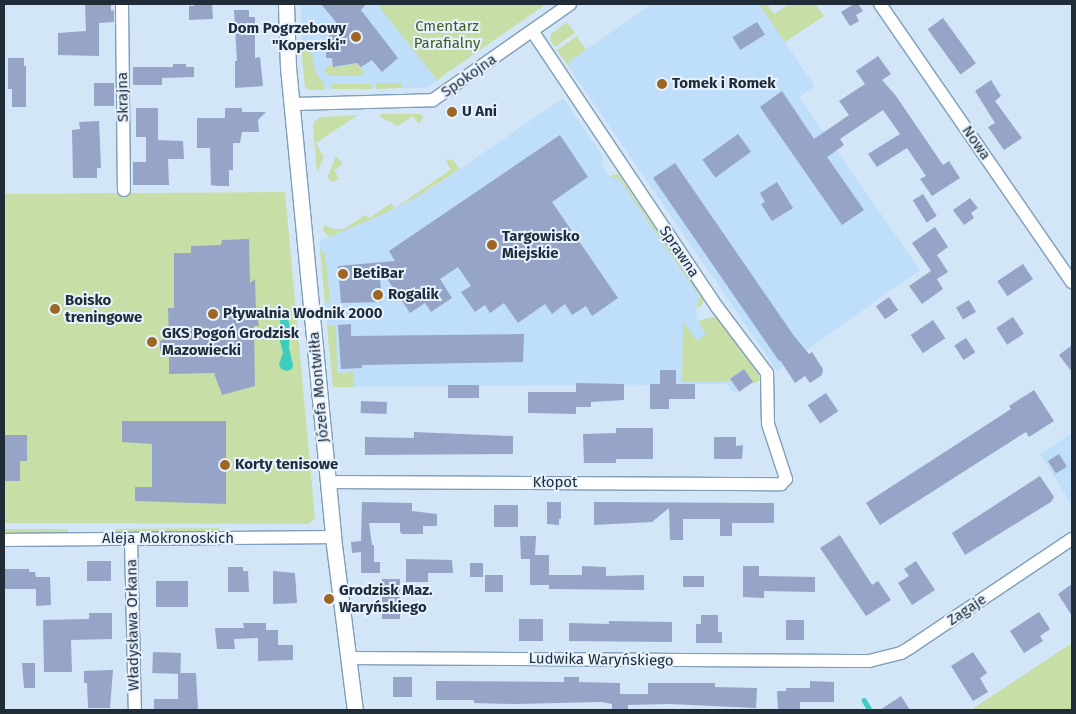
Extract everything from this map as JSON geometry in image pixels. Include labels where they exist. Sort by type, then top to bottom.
[{"type":"street","name":"Skrajna","points":[[122,4],[124,190]]},
{"type":"street","name":"Józefa Montwiłła","points":[[286,4],[292,104],[333,538],[354,710]]},
{"type":"street","name":"Spokojna","points":[[292,104],[433,100],[570,4]]},
{"type":"street","name":"Nowa","points":[[880,4],[1072,282]]},
{"type":"street","name":"Sprawna","points":[[532,32],[717,307],[767,373],[768,424],[786,479],[781,484]]},
{"type":"street","name":"Kłopot","points":[[328,482],[781,484]]},
{"type":"street","name":"Aleja Mokronoskich","points":[[4,540],[333,538]]},
{"type":"street","name":"Władysława Orkana","points":[[131,540],[135,710]]},
{"type":"street","name":"Zagaje","points":[[854,662],[879,659],[912,647],[1072,540]]},
{"type":"street","name":"Ludwika Waryńskiego","points":[[348,658],[854,662]]},
{"type":"shaded area","points":[[301,4],[380,4],[441,78],[428,87],[323,89],[302,51]]},
{"type":"shaded area","points":[[652,4],[759,4],[815,86],[799,97],[920,270],[777,371],[568,66],[571,60]]},
{"type":"shaded area","name":"Targowisko Miejskie","points":[[563,98],[603,156],[602,165],[609,176],[619,178],[700,297],[696,308],[698,321],[717,322],[756,378],[734,393],[727,384],[333,387],[319,241],[395,208],[441,182]]},
{"type":"shaded area","points":[[284,316],[288,319],[290,326],[289,348],[293,365],[292,369],[287,371],[281,369],[279,364],[283,353],[280,341],[282,336],[280,320]]},
{"type":"shaded area","points":[[1072,433],[1072,505],[1040,454]]},
{"type":"green space","name":"Cmentarz Parafialny","points":[[377,4],[546,4],[437,80]]},
{"type":"green space","points":[[759,4],[767,4],[774,14],[789,4],[815,4],[824,16],[785,42]]},
{"type":"green space","points":[[567,22],[575,33],[555,47],[550,40],[551,34]]},
{"type":"green space","points":[[577,36],[586,50],[571,60],[568,66],[557,50]]},
{"type":"green space","points":[[301,48],[308,49],[312,53],[315,71],[324,82],[325,90],[309,90],[305,87]]},
{"type":"green space","points":[[357,63],[364,71],[362,76],[330,76],[324,71],[328,65],[339,67]]},
{"type":"green space","points":[[376,83],[401,83],[402,87],[426,87],[376,89]]},
{"type":"green space","points":[[332,84],[371,84],[371,89],[332,89]]},
{"type":"green space","points":[[379,114],[421,114],[423,118],[419,124],[413,116],[398,126],[382,118]]},
{"type":"green space","points":[[358,115],[316,143],[324,157],[317,172],[314,122],[321,117]]},
{"type":"green space","points":[[336,156],[343,164],[334,170],[339,179],[334,182],[329,180],[328,176]]},
{"type":"green space","points":[[446,159],[453,160],[460,169],[413,199],[395,208],[450,170]]},
{"type":"green space","points":[[618,174],[704,300],[701,306],[696,308],[700,297],[619,179],[609,176]]},
{"type":"green space","name":"GKS Pogoń Grodzisk Mazowiecki","points":[[285,192],[315,518],[309,524],[4,523],[4,194]]},
{"type":"green space","points":[[391,203],[395,208],[329,237],[322,229],[325,225],[333,229],[344,229],[365,215],[370,218]]},
{"type":"green space","points":[[320,249],[325,253],[330,300],[325,304]]},
{"type":"green space","points":[[717,317],[724,322],[761,379],[754,384],[744,369],[730,378],[731,381],[682,382],[683,321],[697,341],[706,334],[698,321]]},
{"type":"green space","points":[[327,326],[336,326],[337,373],[353,372],[354,387],[333,387]]},
{"type":"green space","points":[[219,528],[219,531],[115,533],[115,529]]},
{"type":"green space","points":[[4,529],[68,529],[68,534],[4,534]]},
{"type":"green space","points":[[1072,643],[1072,710],[971,710]]},
{"type":"building","points":[[85,4],[111,4],[111,11],[114,10],[114,22],[99,23],[99,56],[58,55],[58,33],[86,31]]},
{"type":"building","points":[[194,4],[212,4],[213,19],[189,20],[189,6],[194,6]]},
{"type":"building","name":"Dom Pogrzebowy \"Koperski\"","points":[[321,4],[366,4],[361,10],[398,58],[382,72],[372,60],[361,67],[357,63],[333,67],[332,58],[326,58],[326,39],[340,27]]},
{"type":"building","points":[[854,4],[858,4],[863,11],[856,15],[859,21],[850,26],[841,12]]},
{"type":"building","points":[[234,10],[249,10],[249,17],[255,17],[255,58],[260,57],[263,86],[235,88],[235,61],[237,61]]},
{"type":"building","points":[[943,18],[976,63],[961,74],[928,29]]},
{"type":"building","points":[[757,22],[765,35],[740,50],[732,37]]},
{"type":"building","points":[[878,56],[891,74],[882,80],[896,96],[943,165],[949,161],[960,178],[932,196],[920,179],[926,176],[907,148],[877,167],[868,154],[900,134],[883,110],[840,139],[844,145],[827,157],[864,210],[842,225],[760,107],[782,91],[814,139],[849,115],[839,101],[865,84],[856,71]]},
{"type":"building","points":[[8,58],[24,58],[24,66],[26,66],[26,107],[12,107],[12,89],[8,89]]},
{"type":"building","points":[[173,64],[186,64],[186,67],[194,67],[194,77],[162,78],[162,85],[133,85],[133,67],[173,67]]},
{"type":"building","points":[[991,80],[1001,96],[995,101],[1022,138],[1004,150],[988,127],[995,123],[975,91]]},
{"type":"building","points":[[94,83],[114,83],[114,106],[94,106]]},
{"type":"building","points":[[136,108],[158,108],[158,140],[183,141],[184,159],[168,159],[169,185],[133,185],[133,162],[146,162],[146,137],[136,137]]},
{"type":"building","points":[[225,108],[242,108],[242,112],[266,112],[258,120],[259,132],[242,132],[240,143],[233,143],[233,170],[229,170],[229,186],[218,186],[211,185],[210,148],[197,148],[197,118],[225,118]]},
{"type":"building","points":[[99,121],[101,168],[97,168],[97,178],[73,178],[72,130],[80,129],[79,122]]},
{"type":"building","points":[[738,134],[751,152],[715,178],[702,160]]},
{"type":"building","points":[[560,135],[588,177],[552,202],[618,298],[592,316],[586,306],[572,315],[565,304],[552,314],[545,304],[518,323],[504,303],[490,313],[485,305],[475,312],[461,292],[471,286],[458,267],[440,279],[452,298],[431,312],[425,303],[410,313],[379,267],[382,302],[341,303],[338,266],[395,261],[389,251]]},
{"type":"building","points":[[675,163],[794,336],[809,354],[812,352],[823,369],[822,375],[810,383],[805,376],[795,383],[653,178]]},
{"type":"building","points":[[777,182],[793,208],[772,221],[761,204],[765,202],[760,193]]},
{"type":"building","points":[[923,194],[937,216],[927,222],[913,200]]},
{"type":"building","points":[[970,198],[978,208],[971,213],[974,218],[964,225],[953,210]]},
{"type":"building","points":[[935,227],[948,247],[937,255],[948,272],[937,279],[943,289],[922,304],[909,286],[931,271],[912,243]]},
{"type":"building","name":"Pływalnia Wodnik 2000","points":[[249,239],[250,283],[255,279],[256,310],[259,326],[254,326],[255,386],[222,395],[214,373],[169,374],[169,356],[160,350],[160,341],[169,336],[168,308],[174,308],[174,253],[191,253],[191,246],[221,245],[222,240]]},
{"type":"building","points":[[1023,264],[1033,279],[1007,296],[997,281]]},
{"type":"building","points":[[889,297],[898,310],[885,319],[876,306]]},
{"type":"building","points":[[969,300],[976,312],[963,320],[956,308]]},
{"type":"building","points":[[1013,317],[1024,334],[1007,345],[996,328]]},
{"type":"building","points":[[933,320],[945,338],[923,353],[911,335]]},
{"type":"building","points":[[351,324],[351,336],[524,334],[523,362],[362,365],[362,368],[341,369],[338,325]]},
{"type":"building","points":[[966,338],[975,352],[964,360],[954,346]]},
{"type":"building","points":[[1072,345],[1072,372],[1059,355]]},
{"type":"building","points":[[744,369],[753,382],[739,392],[730,379]]},
{"type":"building","points":[[660,370],[676,370],[676,384],[695,384],[695,399],[669,399],[669,409],[650,409],[650,384],[660,384]]},
{"type":"building","points":[[576,383],[624,384],[624,400],[591,402],[591,407],[576,407],[576,414],[528,413],[528,392],[576,392]]},
{"type":"building","points":[[448,385],[479,385],[479,398],[448,398]]},
{"type":"building","points":[[1034,390],[1054,421],[1029,437],[1026,432],[880,525],[866,503],[1011,409],[1009,406]]},
{"type":"building","points":[[826,393],[838,411],[820,424],[808,405]]},
{"type":"building","points":[[361,401],[387,402],[387,414],[361,413]]},
{"type":"building","points":[[122,421],[226,421],[226,504],[135,501],[135,487],[152,487],[152,444],[122,442]]},
{"type":"building","points":[[616,428],[653,428],[653,459],[616,459],[616,463],[584,463],[583,434],[616,433]]},
{"type":"building","points":[[414,432],[513,436],[513,454],[365,455],[365,437],[414,438]]},
{"type":"building","points":[[4,435],[27,435],[27,461],[20,461],[20,481],[4,481]]},
{"type":"building","points":[[714,437],[736,437],[736,446],[743,445],[742,459],[714,459]]},
{"type":"building","points":[[1059,454],[1067,467],[1056,474],[1048,461]]},
{"type":"building","points":[[1040,476],[1054,497],[1051,502],[965,555],[952,533]]},
{"type":"building","points":[[362,502],[412,503],[412,511],[437,514],[437,526],[423,526],[423,534],[402,534],[400,532],[400,523],[369,523],[372,545],[374,545],[374,562],[380,562],[380,573],[361,573],[361,552],[352,553],[351,542],[361,541]]},
{"type":"building","points":[[547,502],[561,502],[559,525],[547,524]]},
{"type":"building","points":[[594,502],[774,503],[774,523],[732,523],[732,536],[720,536],[720,519],[683,519],[683,540],[670,540],[669,508],[652,522],[594,525]]},
{"type":"building","points":[[494,505],[518,505],[518,527],[494,527]]},
{"type":"building","points":[[840,535],[872,585],[878,581],[891,600],[866,616],[820,548]]},
{"type":"building","points":[[520,536],[536,536],[535,555],[549,555],[549,575],[582,575],[582,566],[606,567],[606,576],[644,575],[644,590],[549,589],[549,585],[530,585],[530,559],[521,559]]},
{"type":"building","points":[[406,559],[452,560],[453,573],[428,573],[428,582],[406,582]]},
{"type":"building","points":[[87,561],[111,561],[111,581],[87,581]]},
{"type":"building","points":[[916,561],[935,590],[912,605],[898,583],[909,576],[904,569]]},
{"type":"building","points":[[470,563],[483,563],[483,577],[470,577]]},
{"type":"building","points":[[743,566],[759,566],[759,576],[815,577],[815,592],[764,591],[764,598],[743,597]]},
{"type":"building","points":[[228,567],[243,567],[243,571],[248,571],[249,592],[228,592]]},
{"type":"building","points":[[4,569],[29,569],[29,572],[35,572],[36,577],[50,577],[51,605],[36,606],[36,589],[4,589]]},
{"type":"building","points":[[273,571],[295,573],[297,603],[273,604]]},
{"type":"building","points":[[485,575],[503,575],[503,592],[485,592]]},
{"type":"building","points":[[683,576],[704,576],[704,587],[683,587]]},
{"type":"building","points":[[382,579],[400,579],[400,619],[382,619]]},
{"type":"building","points":[[156,581],[188,581],[188,607],[156,607]]},
{"type":"building","points":[[1072,584],[1072,616],[1058,594]]},
{"type":"building","points":[[1039,612],[1050,629],[1040,636],[1043,641],[1024,653],[1010,631]]},
{"type":"building","points":[[89,613],[112,613],[112,639],[71,640],[72,672],[44,672],[43,620],[89,619]]},
{"type":"building","points":[[701,615],[718,615],[718,632],[722,632],[722,643],[696,643],[696,624],[701,624]]},
{"type":"building","points":[[519,619],[543,619],[543,641],[519,641]]},
{"type":"building","points":[[786,620],[804,620],[804,640],[786,640]]},
{"type":"building","points":[[609,621],[672,622],[672,642],[569,641],[569,623],[609,624]]},
{"type":"building","points":[[243,623],[266,623],[266,630],[278,630],[278,645],[293,645],[293,660],[258,661],[258,638],[234,639],[235,649],[217,649],[215,628],[244,628]]},
{"type":"building","points":[[153,652],[181,653],[180,674],[152,673]]},
{"type":"building","points":[[973,652],[987,673],[980,678],[988,692],[973,701],[951,666]]},
{"type":"building","points":[[22,663],[35,663],[35,688],[24,688]]},
{"type":"building","points":[[113,670],[110,708],[88,708],[87,683],[84,683],[84,671]]},
{"type":"building","points":[[178,673],[196,673],[198,710],[154,710],[154,699],[178,699]]},
{"type":"building","points":[[393,677],[412,677],[412,697],[393,697]]},
{"type":"building","points":[[564,677],[579,677],[579,682],[620,683],[620,694],[648,694],[648,683],[715,683],[715,687],[757,688],[756,708],[670,704],[628,705],[628,710],[612,710],[612,704],[602,702],[515,704],[474,703],[474,700],[436,700],[436,681],[564,682]]},
{"type":"building","points":[[810,681],[834,682],[834,702],[800,702],[800,710],[778,710],[777,691],[786,691],[786,688],[810,688]]},
{"type":"building","points":[[901,696],[910,710],[880,710]]},
{"type":"waterway","points":[[864,700],[870,710]]},
{"type":"place","name":"Dom Pogrzebowy \"Koperski\"","points":[[356,37]]},
{"type":"place","name":"Tomek i Romek","points":[[662,84]]},
{"type":"place","name":"U Ani","points":[[452,112]]},
{"type":"place","name":"Targowisko Miejskie","points":[[492,245]]},
{"type":"place","name":"BetiBar","points":[[343,274]]},
{"type":"place","name":"Rogalik","points":[[378,295]]},
{"type":"place","name":"Boisko treningowe","points":[[55,309]]},
{"type":"place","name":"Pływalnia Wodnik 2000","points":[[213,314]]},
{"type":"place","name":"GKS Pogoń Grodzisk Mazowiecki","points":[[152,342]]},
{"type":"place","name":"Korty tenisowe","points":[[225,465]]},
{"type":"place","name":"Grodzisk Maz. Waryńskiego","points":[[329,599]]}]
